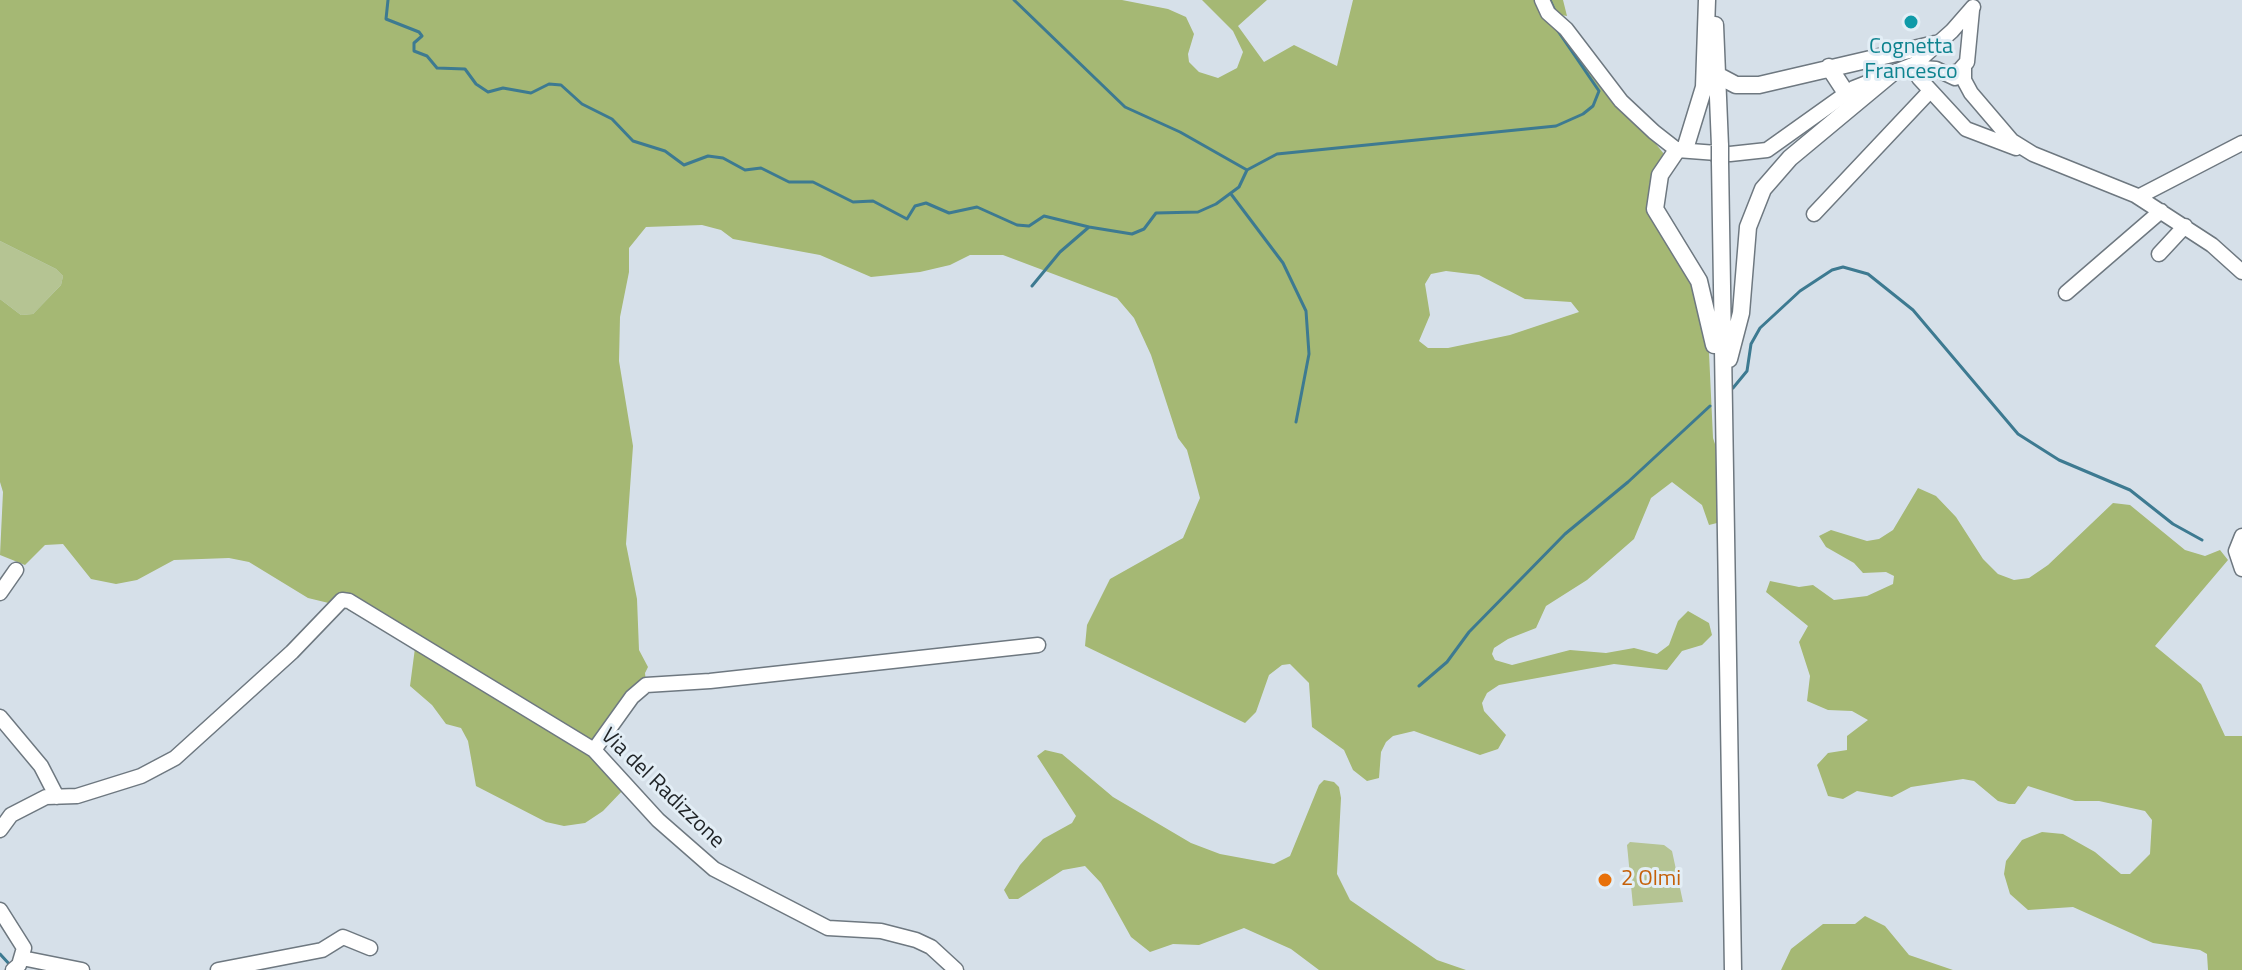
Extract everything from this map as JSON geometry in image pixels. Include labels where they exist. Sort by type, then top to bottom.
[{"type":"main road","points":[[1710,0],[1719,76],[1733,970]]},
{"type":"main road","points":[[1710,0],[1704,87],[1681,150],[1660,175],[1655,209],[1659,221],[1691,266],[1703,293],[1716,356],[1718,431],[1724,440]]},
{"type":"main road","points":[[1719,76],[1736,85],[1755,86],[1829,67],[1913,52],[1937,43]]},
{"type":"main road","points":[[1829,67],[1846,93]]},
{"type":"main road","points":[[1723,388],[1741,313],[1748,227],[1763,189],[1790,158],[1891,74]]},
{"type":"street","points":[[1542,0],[1621,101],[1681,150],[1730,154],[1761,152],[1785,140],[1846,93],[1891,74],[1942,72],[1966,60]]},
{"type":"street","points":[[1914,72],[1973,3]]},
{"type":"street","points":[[1967,87],[1966,60],[1973,3]]},
{"type":"street","points":[[1937,43],[1961,41],[1966,60]]},
{"type":"street","points":[[1937,43],[1931,59],[1942,72],[1967,87],[2003,133],[2028,151]]},
{"type":"street","points":[[1914,72],[1966,129],[2138,197],[2185,226],[2242,272]]},
{"type":"street","points":[[1814,214],[1930,91]]},
{"type":"street","points":[[1956,117],[1977,103]]},
{"type":"street","points":[[2138,197],[2242,143]]},
{"type":"street","points":[[2066,293],[2161,211]]},
{"type":"street","points":[[2159,254],[2185,226]]},
{"type":"street","points":[[2242,536],[2236,551],[2242,569]]},
{"type":"street","points":[[0,593],[16,570]]},
{"type":"street","name":"Via del Radizzone","points":[[57,797],[77,796],[141,776],[175,758],[292,652],[342,600],[349,601],[594,750],[658,820],[714,869],[828,928],[881,931],[916,940],[931,947],[956,970]]},
{"type":"street","points":[[594,750],[632,697],[646,685],[710,681],[1038,645]]},
{"type":"street","points":[[0,717],[41,766],[57,797],[46,797],[11,815],[0,830]]},
{"type":"street","points":[[0,910],[24,948],[18,964],[82,970]]},
{"type":"street","points":[[218,970],[322,950],[343,937],[370,948]]},
{"type":"green space","points":[[0,0],[1122,0],[1168,9],[1186,17],[1194,34],[1189,62],[1199,72],[1218,78],[1237,68],[1243,52],[1233,31],[1202,0],[1267,0],[1238,26],[1264,62],[1294,45],[1337,66],[1353,0],[1563,0],[1567,16],[1550,13],[1664,154],[1651,193],[1698,294],[1709,353],[1716,447],[1717,523],[1709,525],[1702,505],[1672,482],[1651,498],[1634,539],[1587,580],[1546,606],[1536,628],[1508,639],[1494,648],[1492,654],[1495,660],[1512,665],[1570,650],[1606,653],[1634,648],[1657,654],[1669,645],[1678,621],[1688,611],[1709,623],[1712,635],[1702,645],[1682,651],[1667,670],[1614,664],[1499,685],[1487,693],[1482,703],[1484,711],[1506,735],[1498,749],[1480,755],[1414,731],[1393,736],[1381,752],[1379,778],[1367,781],[1353,770],[1344,750],[1312,727],[1309,683],[1290,664],[1282,665],[1269,675],[1256,712],[1245,723],[1085,646],[1087,625],[1110,579],[1183,538],[1200,498],[1187,450],[1178,438],[1151,355],[1134,318],[1117,298],[1003,255],[970,255],[950,265],[920,272],[871,277],[820,255],[733,239],[721,230],[702,225],[646,227],[629,248],[629,272],[620,317],[619,361],[633,446],[626,544],[637,599],[639,650],[648,667],[646,683],[589,750],[624,789],[603,811],[585,823],[564,826],[546,822],[476,786],[468,741],[461,728],[446,724],[432,705],[410,686],[415,648],[341,606],[308,598],[249,562],[229,558],[174,560],[137,580],[116,584],[91,579],[63,544],[45,545],[25,565],[0,555],[3,492],[0,482],[0,299],[21,315],[33,314],[61,285],[63,276],[56,269],[0,241]],"holes":[[[1446,271],[1479,275],[1525,299],[1571,302],[1579,312],[1510,335],[1448,348],[1428,348],[1419,341],[1430,315],[1425,284],[1431,274]]]},
{"type":"green space","points":[[0,241],[56,269],[63,276],[61,285],[33,314],[21,315],[0,299]]},
{"type":"green space","points":[[1918,488],[1936,496],[1956,517],[1983,559],[1998,574],[2014,580],[2029,578],[2048,565],[2113,503],[2130,505],[2185,550],[2205,556],[2220,550],[2228,560],[2155,646],[2201,684],[2225,736],[2242,736],[2242,970],[2208,970],[2207,954],[2200,950],[2153,943],[2073,907],[2028,910],[2010,894],[2004,874],[2006,861],[2022,840],[2042,832],[2063,834],[2095,852],[2121,874],[2130,874],[2150,854],[2152,820],[2145,811],[2099,801],[2075,801],[2028,786],[2015,804],[2009,804],[1998,801],[1974,781],[1963,779],[1911,787],[1892,797],[1857,791],[1843,799],[1828,796],[1817,765],[1828,753],[1847,750],[1847,736],[1868,720],[1852,711],[1828,710],[1807,701],[1810,676],[1799,642],[1808,626],[1766,592],[1770,581],[1799,587],[1813,585],[1834,600],[1867,596],[1893,584],[1894,576],[1886,572],[1863,573],[1854,563],[1826,547],[1819,536],[1831,530],[1867,541],[1879,539],[1893,530]]},
{"type":"green space","points":[[1045,750],[1062,754],[1113,797],[1191,843],[1220,854],[1274,864],[1290,856],[1319,785],[1324,780],[1334,782],[1339,787],[1341,798],[1337,874],[1350,900],[1437,960],[1466,970],[1319,970],[1291,949],[1244,928],[1199,945],[1173,944],[1150,952],[1131,937],[1101,883],[1085,866],[1063,870],[1018,899],[1009,899],[1004,890],[1020,865],[1043,839],[1072,823],[1076,816],[1037,756]]},
{"type":"green space","points":[[1630,842],[1664,845],[1672,851],[1683,902],[1633,906],[1627,845]]},
{"type":"green space","points":[[1865,916],[1885,926],[1909,955],[1953,970],[1781,970],[1791,949],[1823,924],[1855,924]]},
{"type":"waterway","points":[[388,0],[386,19],[419,32],[422,36],[414,43],[414,51],[427,56],[437,68],[465,69],[476,84],[488,92],[503,88],[531,93],[549,84],[561,85],[582,104],[612,119],[633,141],[665,151],[684,165],[708,156],[723,158],[745,170],[761,168],[789,182],[813,182],[853,202],[873,201],[907,219],[915,206],[926,203],[949,213],[977,207],[1017,225],[1029,226],[1044,216],[1089,227],[1060,252],[1032,286]]},
{"type":"waterway","points":[[1014,0],[1125,107],[1180,132],[1247,170]]},
{"type":"waterway","points":[[1550,0],[1555,11]]},
{"type":"waterway","points":[[1089,227],[1132,234],[1144,229],[1156,213],[1198,212],[1216,204],[1239,187],[1247,170],[1277,154],[1556,126],[1593,106],[1599,91],[1558,31]]},
{"type":"waterway","points":[[1231,194],[1283,263],[1306,311],[1309,354],[1296,422]]},
{"type":"waterway","points":[[1733,388],[1747,371],[1751,344],[1760,328],[1800,291],[1832,270],[1843,267],[1868,274],[1913,310],[2018,434],[2059,460],[2130,490],[2173,524],[2202,540]]},
{"type":"waterway","points":[[1419,686],[1447,662],[1469,632],[1565,534],[1628,482],[1710,406]]},
{"type":"waterway","points":[[0,954],[11,966]]},
{"type":"place","name":"Cognetta Francesco","points":[[1911,22]]},
{"type":"place","name":"2 Olmi","points":[[1605,880]]}]
